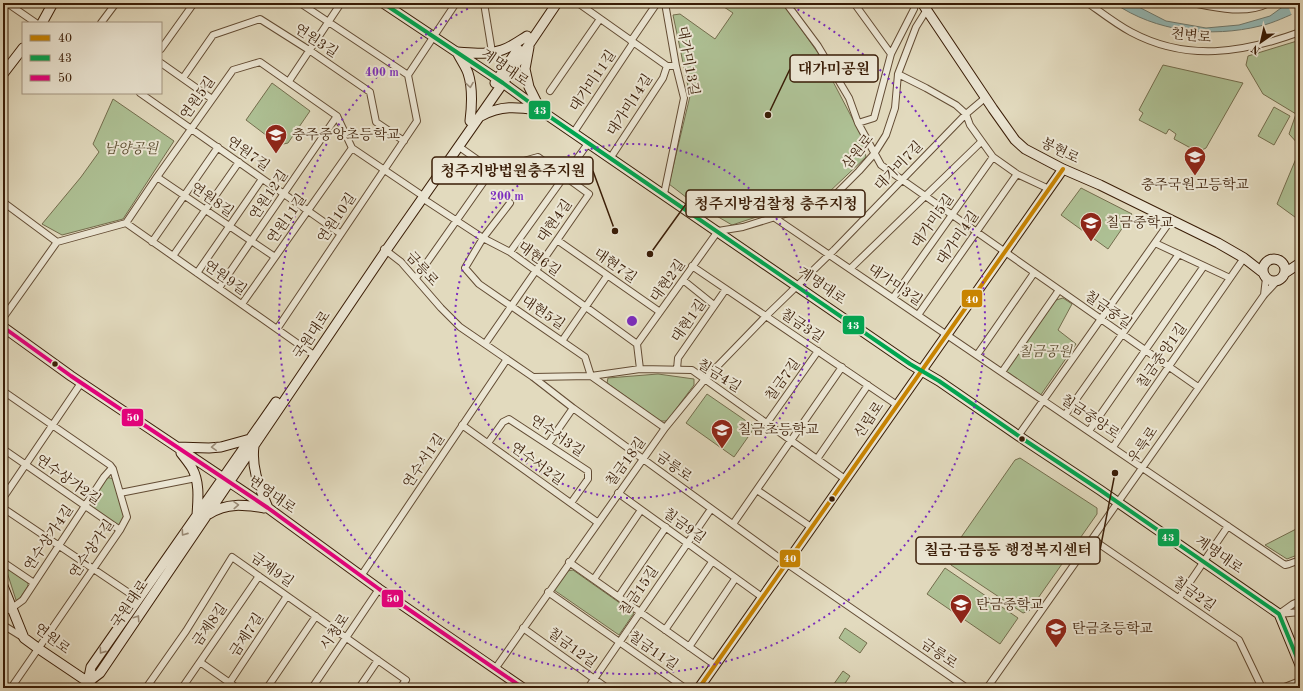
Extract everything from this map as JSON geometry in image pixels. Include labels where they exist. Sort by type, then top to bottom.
[{"type":"street","points":[[7,3],[35,22]]},
{"type":"street","points":[[43,22],[53,3]]},
{"type":"street","points":[[103,22],[116,3]]},
{"type":"street","points":[[162,48],[194,3]]},
{"type":"street","points":[[300,3],[408,75],[456,3]]},
{"type":"street","points":[[289,81],[340,3]]},
{"type":"street","name":"계명대로","points":[[383,3],[501,81],[540,110],[611,157],[910,364],[922,370],[1118,502],[1279,614]]},
{"type":"street","points":[[484,3],[492,52]]},
{"type":"street","name":"국원대로","points":[[86,685],[91,667],[197,515],[226,480],[501,81],[550,3]]},
{"type":"street","name":"국원대로","points":[[528,40],[557,3]]},
{"type":"street","points":[[578,3],[667,66],[676,66]]},
{"type":"street","name":"대가미11길","points":[[574,132],[657,3]]},
{"type":"street","name":"대가미13길","points":[[664,194],[684,98],[676,66],[665,3]]},
{"type":"street","name":"칠금중길","points":[[786,3],[818,46],[834,72],[849,98],[858,123],[881,165],[1198,387]]},
{"type":"street","points":[[854,3],[891,54]]},
{"type":"street","points":[[858,123],[874,118],[891,54],[914,9],[915,3]]},
{"type":"street","name":"천변로","points":[[1088,3],[1131,32],[1157,44],[1181,50],[1209,52],[1244,49],[1279,40],[1300,32]]},
{"type":"street","points":[[1192,3],[1215,8],[1248,10],[1269,3]]},
{"type":"street","name":"삼원로","points":[[718,231],[743,227],[830,200],[860,171],[874,154],[886,135],[895,108],[898,74],[916,27],[926,6]]},
{"type":"street","name":"봉현로","points":[[926,6],[985,98],[1015,140],[1025,149],[1063,169],[1100,185],[1171,220],[1244,258],[1264,275]]},
{"type":"street","name":"연원3길","points":[[184,78],[212,35],[260,19],[309,50],[370,92],[376,122],[404,141]]},
{"type":"street","points":[[550,91],[600,19]]},
{"type":"street","points":[[457,52],[480,54],[492,52],[502,50],[528,40],[525,69],[529,87],[540,110]]},
{"type":"street","points":[[3,74],[22,49]]},
{"type":"street","points":[[457,52],[468,73],[474,119],[491,111],[515,106],[540,110]]},
{"type":"street","name":"연원5길","points":[[126,223],[156,177],[233,70],[260,62],[338,116]]},
{"type":"street","points":[[162,64],[212,99]]},
{"type":"street","name":"대가미14길","points":[[611,157],[663,78],[667,66]]},
{"type":"street","points":[[898,74],[956,105],[966,114],[970,125],[993,157],[1017,174],[1049,189]]},
{"type":"street","name":"연원10길","points":[[277,329],[417,121],[408,75]]},
{"type":"street","name":"연원7길","points":[[141,94],[341,234]]},
{"type":"street","name":"대가미7길","points":[[798,286],[830,255],[966,114],[985,98]]},
{"type":"street","points":[[338,116],[352,148],[421,196]]},
{"type":"street","name":"연원12길","points":[[219,288],[338,116]]},
{"type":"street","name":"국원대로","points":[[421,196],[458,146],[474,119]]},
{"type":"street","points":[[510,252],[589,142]]},
{"type":"street","points":[[850,269],[981,142]]},
{"type":"street","points":[[416,278],[456,219],[492,170],[458,146]]},
{"type":"street","points":[[152,242],[218,147]]},
{"type":"street","name":"연원11길","points":[[242,304],[352,148]]},
{"type":"street","name":"대현4길","points":[[485,344],[589,194],[538,157],[492,170]]},
{"type":"street","name":"대가미5길","points":[[893,298],[993,157]]},
{"type":"street","points":[[173,256],[239,162]]},
{"type":"street","name":"신립로","points":[[699,688],[1063,169]]},
{"type":"street","name":"대가미4길","points":[[918,315],[1017,174]]},
{"type":"street","name":"연원8길","points":[[156,177],[275,257]]},
{"type":"street","points":[[197,273],[262,179]]},
{"type":"street","name":"대현6길","points":[[421,196],[483,238],[510,252],[637,344]]},
{"type":"street","points":[[3,202],[57,242]]},
{"type":"street","name":"대현5길","points":[[510,204],[483,238],[465,268],[479,284],[585,357],[591,376]]},
{"type":"street","name":"대가미3길","points":[[775,218],[947,334]]},
{"type":"street","points":[[1018,436],[1042,400],[1171,220]]},
{"type":"street","points":[[3,318],[57,242],[126,223]]},
{"type":"street","name":"연원9길","points":[[126,223],[311,353]]},
{"type":"street","name":"대현2길","points":[[637,344],[718,231]]},
{"type":"street","name":"대현7길","points":[[557,240],[660,312]]},
{"type":"street","points":[[1155,243],[1230,278]]},
{"type":"street","name":"국원대로","points":[[252,442],[311,353],[384,250]]},
{"type":"street","name":"금릉로","points":[[384,250],[401,262],[460,328],[533,377],[786,563],[967,688]]},
{"type":"street","points":[[1065,415],[1179,254]]},
{"type":"street","name":"봉현로","points":[[1244,258],[1266,261]]},
{"type":"street","name":"칠금중앙1길","points":[[1113,448],[1244,258]]},
{"type":"street","points":[[1273,258],[1276,258],[1282,262],[1299,264],[1284,273],[1283,276],[1277,281],[1269,280],[1264,275],[1263,266],[1266,261],[1273,258]]},
{"type":"street","points":[[1282,262],[1285,269],[1284,273]]},
{"type":"street","name":"칠금3길","points":[[692,266],[897,404]]},
{"type":"street","points":[[1089,431],[1204,266]]},
{"type":"street","points":[[977,355],[1034,273]]},
{"type":"street","name":"우륵로","points":[[1264,275],[1264,295]]},
{"type":"street","points":[[562,341],[607,276]]},
{"type":"street","points":[[683,280],[714,305]]},
{"type":"street","name":"우륵로","points":[[987,688],[1198,387],[1264,295],[1277,281]]},
{"type":"street","name":"칠금18길","points":[[495,669],[597,522],[665,428],[705,379],[766,316],[798,286]]},
{"type":"street","name":"대현1길","points":[[677,369],[678,358],[726,289]]},
{"type":"street","points":[[1002,372],[1060,290]]},
{"type":"street","name":"번영대로","points":[[3,327],[81,382],[268,508],[379,589],[523,688]]},
{"type":"street","name":"칠금중앙로","points":[[947,334],[1285,565],[1300,560]]},
{"type":"street","points":[[637,344],[640,370]]},
{"type":"street","name":"칠금7길","points":[[767,423],[818,351]]},
{"type":"street","name":"연수서1길","points":[[361,576],[507,359]]},
{"type":"street","points":[[733,524],[842,367]]},
{"type":"street","name":"칠금4길","points":[[533,377],[591,376],[640,370],[692,370],[845,479]]},
{"type":"street","points":[[591,376],[665,428]]},
{"type":"street","points":[[3,498],[81,382]]},
{"type":"street","points":[[817,459],[868,385]]},
{"type":"street","points":[[3,391],[53,424],[110,465],[112,468]]},
{"type":"street","points":[[548,444],[574,408]]},
{"type":"street","name":"연수서3길","points":[[488,442],[503,422],[509,419],[588,471],[588,479],[571,503]]},
{"type":"street","name":"연수서2길","points":[[462,425],[488,442],[597,522]]},
{"type":"street","points":[[177,447],[209,448],[252,442],[254,469],[268,508],[241,504],[229,505],[216,509],[206,516]]},
{"type":"street","points":[[177,447],[193,469],[196,478],[198,494],[197,515]]},
{"type":"street","name":"연수상가2길","points":[[3,449],[120,530]]},
{"type":"street","name":"연수상가길","points":[[11,688],[120,530],[127,517],[112,468]]},
{"type":"street","name":"연수상가4길","points":[[7,610],[20,603],[112,468]]},
{"type":"street","points":[[120,493],[196,478]]},
{"type":"street","name":"국원대로","points":[[86,685],[100,673],[206,516],[226,480]]},
{"type":"street","points":[[757,490],[811,527]]},
{"type":"street","name":"칠금9길","points":[[618,493],[735,579],[762,597]]},
{"type":"street","points":[[3,508],[138,599]]},
{"type":"street","name":"칠금15길","points":[[588,688],[711,508]]},
{"type":"street","points":[[594,579],[641,510]]},
{"type":"street","points":[[1179,598],[1228,526]]},
{"type":"street","points":[[619,596],[666,527]]},
{"type":"street","name":"칠금2길","points":[[1092,539],[1239,640],[1262,688]]},
{"type":"street","name":"금제9길","points":[[146,688],[186,631],[232,557],[406,680],[400,688]]},
{"type":"street","name":"연수상가4길","points":[[3,562],[34,583]]},
{"type":"street","points":[[569,562],[619,596],[715,666]]},
{"type":"street","points":[[666,630],[712,562]]},
{"type":"street","name":"금제8길","points":[[182,688],[259,576]]},
{"type":"street","points":[[689,647],[735,579]]},
{"type":"street","name":"연원로","points":[[3,586],[7,610],[24,638],[86,685]]},
{"type":"street","name":"시청로","points":[[312,688],[379,589]]},
{"type":"street","name":"칠금11길","points":[[548,592],[685,688]]},
{"type":"street","name":"금제7길","points":[[228,685],[287,596]]},
{"type":"street","points":[[1279,614],[1300,601]]},
{"type":"street","points":[[1279,614],[1300,612]]},
{"type":"street","points":[[1279,614],[1300,665]]},
{"type":"street","points":[[267,688],[316,616]]},
{"type":"street","points":[[3,625],[24,638]]},
{"type":"street","name":"칠금12길","points":[[523,628],[607,688]]},
{"type":"street","points":[[359,688],[378,660]]},
{"type":"street","points":[[200,662],[228,685],[237,688]]},
{"type":"street","points":[[1282,688],[1300,681]]},
{"type":"street","points":[[86,685],[98,688]]},
{"type":"green space","points":[[718,3],[783,3],[818,53],[861,135],[866,157],[827,194],[732,225],[691,201],[669,184],[690,96],[673,15],[680,14],[715,39],[733,13]]},
{"type":"green space","points":[[1297,41],[1300,42],[1300,146],[1289,134],[1296,114],[1263,94],[1246,65],[1248,56]]},
{"type":"green space","points":[[1163,65],[1243,83],[1206,148],[1198,152],[1174,139],[1176,134],[1169,129],[1166,134],[1139,120],[1143,113],[1139,110]]},
{"type":"green space","points":[[272,83],[310,111],[288,143],[279,145],[246,120]]},
{"type":"green space","name":"남양공원","points":[[113,99],[174,141],[123,219],[62,235],[42,224],[81,177],[99,152],[93,144]]},
{"type":"green space","points":[[1274,107],[1290,116],[1274,145],[1258,136]]},
{"type":"green space","points":[[1300,149],[1300,225],[1299,220],[1277,204]]},
{"type":"green space","points":[[1081,188],[1132,214],[1108,249],[1061,215]]},
{"type":"green space","name":"칠금공원","points":[[1063,298],[1072,304],[1058,330],[1076,344],[1040,396],[1006,371],[1056,300]]},
{"type":"green space","points":[[658,374],[694,379],[694,385],[667,421],[660,421],[607,383],[608,378]]},
{"type":"green space","points":[[707,394],[755,427],[734,457],[686,423]]},
{"type":"green space","points":[[1020,458],[1097,508],[1097,514],[1029,611],[1023,613],[951,565],[948,556],[1015,460]]},
{"type":"green space","points":[[106,477],[114,479],[126,517],[119,527],[87,505]]},
{"type":"green space","points":[[1300,527],[1300,554],[1287,559],[1265,545]]},
{"type":"green space","points":[[8,568],[28,582],[28,586],[18,601],[16,600],[6,569]]},
{"type":"green space","points":[[945,568],[1018,618],[1000,644],[927,594]]},
{"type":"green space","points":[[573,570],[634,613],[619,635],[554,590],[567,571]]},
{"type":"green space","points":[[845,628],[867,643],[860,653],[839,638]]},
{"type":"green space","points":[[843,671],[850,676],[842,688],[831,688]]},
{"type":"water","points":[[1114,3],[1131,3],[1166,21],[1206,28],[1239,25],[1270,16],[1288,3],[1300,11],[1260,26],[1222,32],[1203,32],[1184,30],[1148,21],[1130,13]]},
{"type":"pier","points":[[1287,3],[1300,3],[1300,13],[1292,16]]},
{"type":"transit line","name":"43","points":[[383,3],[503,83],[910,364],[939,381],[1100,490],[1279,614],[1300,665]]},
{"type":"transit line","name":"40","points":[[699,688],[1063,169]]},
{"type":"transit line","name":"50","points":[[3,327],[71,376],[268,508],[379,589],[523,688]]},
{"type":"place","name":"대가미공원","points":[[768,115]]},
{"type":"place","name":"충주중앙초등학교","points":[[276,154]]},
{"type":"place","name":"충주국원고등학교","points":[[1195,176]]},
{"type":"place","name":"청주지방법원충주지원","points":[[615,231]]},
{"type":"place","name":"칠금중학교","points":[[1091,242]]},
{"type":"place","name":"청주지방검찰청 충주지청","points":[[650,254]]},
{"type":"place","name":"칠금초등학교","points":[[722,450]]},
{"type":"place","name":"칠금·금릉동 행정복지센터","points":[[1115,473]]},
{"type":"place","name":"탄금중학교","points":[[961,624]]},
{"type":"place","name":"탄금초등학교","points":[[1056,648]]}]
